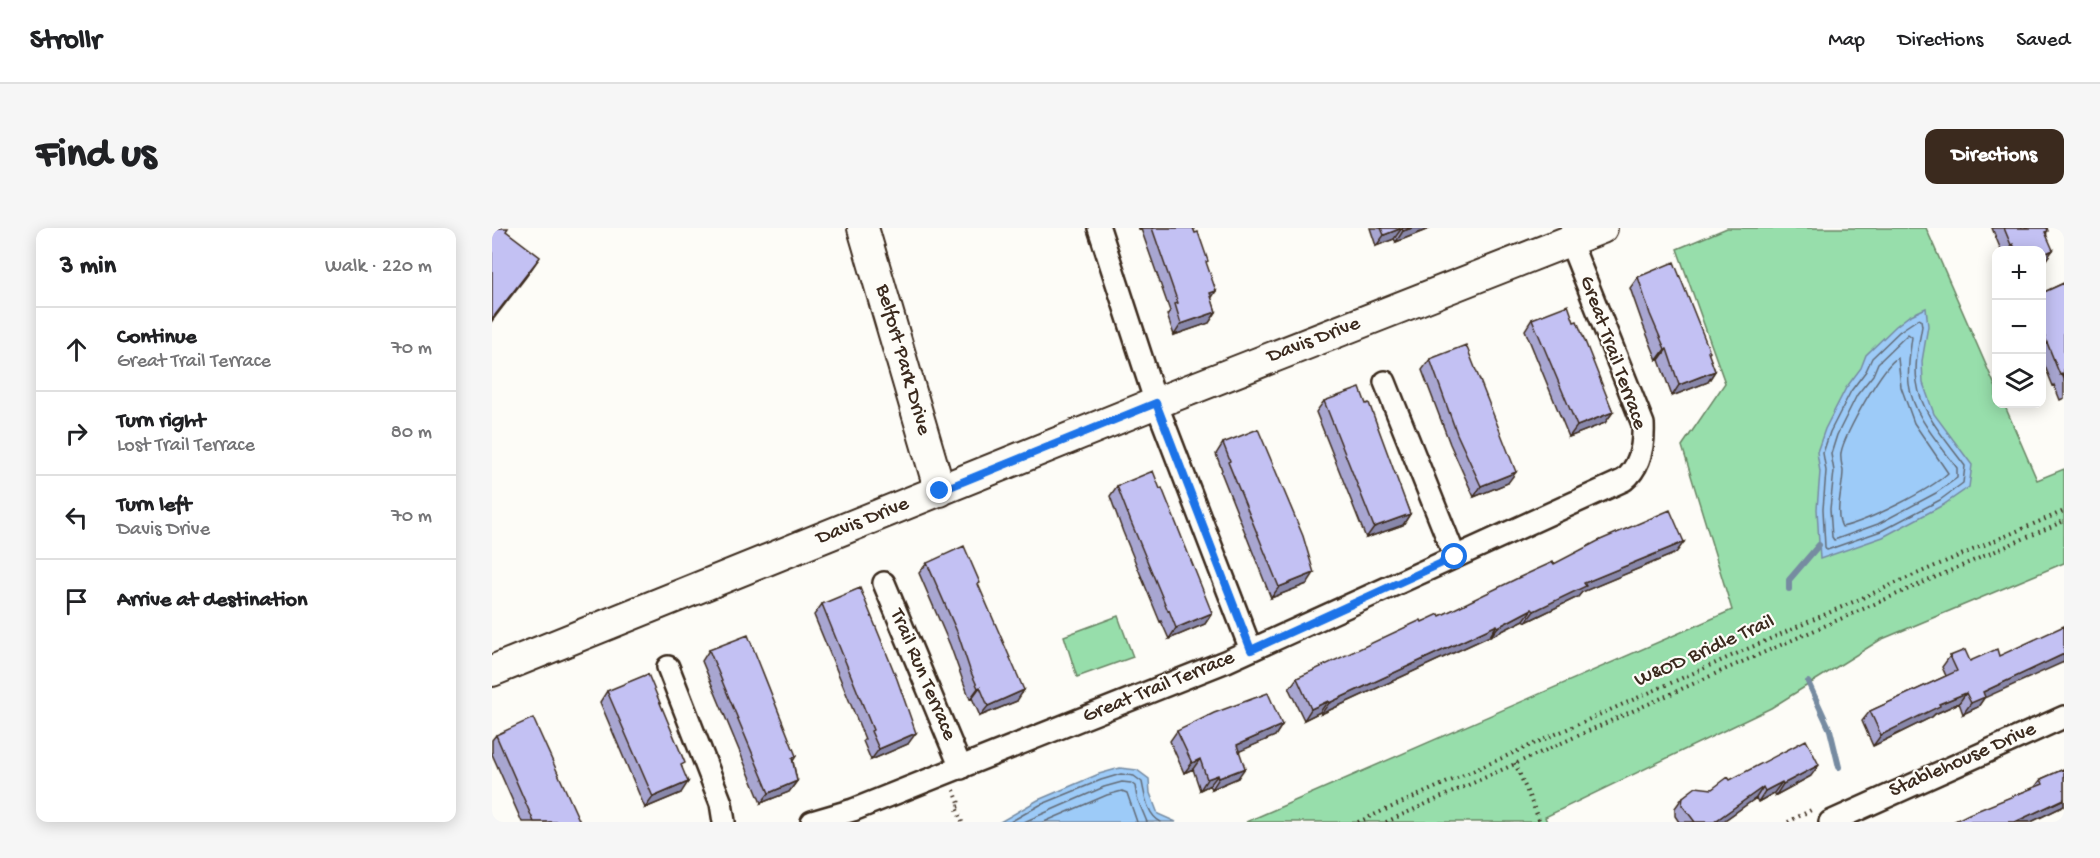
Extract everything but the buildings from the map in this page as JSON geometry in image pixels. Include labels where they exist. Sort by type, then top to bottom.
[{"type":"main road","name":"Belfort Park Drive","points":[[863,228],[940,491]]},
{"type":"main road","name":"Davis Drive","points":[[492,671],[1156,403],[1602,228]]},
{"type":"street","points":[[1099,228],[1156,403],[1251,650]]},
{"type":"street","name":"Great Trail Terrace","points":[[812,822],[853,810],[1251,650],[1624,480],[1632,473],[1638,461],[1642,448],[1643,424],[1570,241]]},
{"type":"street","points":[[1385,382],[1455,557]]},
{"type":"street","name":"Trail Run Terrace","points":[[884,583],[954,770]]},
{"type":"street","points":[[668,667],[721,804],[724,822]]},
{"type":"street","name":"Stablehouse Drive","points":[[1830,822],[2064,717]]},
{"type":"path","name":"W&OD Bridle Trail","points":[[1358,822],[1907,578],[2064,511]]},
{"type":"path","points":[[1386,822],[2064,521]]},
{"type":"path","points":[[1515,763],[1540,822]]},
{"type":"path","points":[[954,770],[960,806],[956,807],[962,822]]},
{"type":"green space","points":[[1727,228],[1926,228],[1992,379],[1992,408],[2006,408],[2037,480],[2064,469],[2064,563],[1880,640],[1771,708],[1545,817],[1547,822],[1246,822],[1732,610],[1682,446],[1725,383],[1677,249]]},
{"type":"green space","points":[[1118,616],[1133,657],[1077,677],[1064,636]]},
{"type":"water","points":[[1926,308],[1928,326],[1922,361],[1923,383],[1934,414],[1972,465],[1969,487],[1943,505],[1883,537],[1820,559],[1817,509],[1820,472],[1817,452],[1825,429],[1846,388],[1861,368],[1866,355],[1896,326],[1909,316]]},
{"type":"water","points":[[1120,768],[1137,770],[1149,779],[1150,793],[1158,814],[1176,822],[1000,822],[1038,800],[1099,774]]},
{"type":"waterway","points":[[1789,589],[1789,580],[1819,545]]},
{"type":"waterway","points":[[1808,682],[1830,730],[1839,767]]},
{"type":"route","points":[[940,491],[1156,403],[1251,650],[1455,557]]}]
